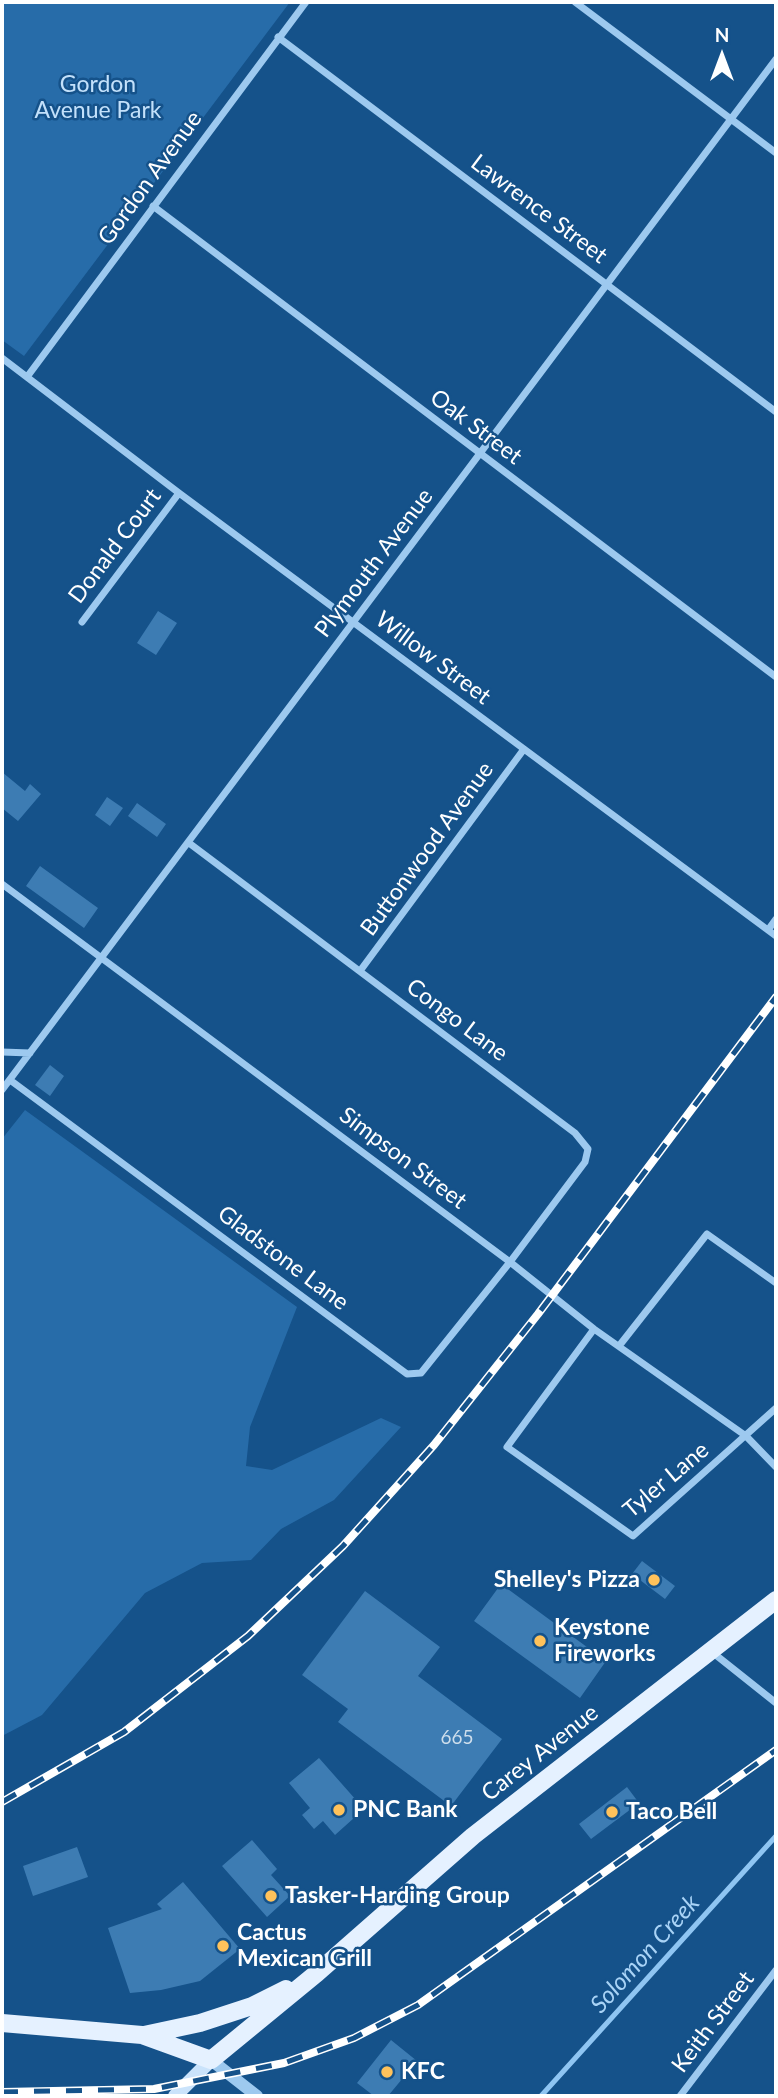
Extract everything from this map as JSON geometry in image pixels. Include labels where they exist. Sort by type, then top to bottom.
[{"type":"main road","name":"Carey Avenue","points":[[211,2060],[317,1973],[472,1836],[776,1600]]},
{"type":"main road","points":[[142,2035],[200,2023],[252,2006],[317,1973]]},
{"type":"main road","points":[[2,2023],[142,2035],[211,2060],[175,2096]]},
{"type":"street","name":"Gordon Avenue","points":[[27,377],[306,2]]},
{"type":"street","points":[[575,2],[776,153]]},
{"type":"street","name":"Lawrence Street","points":[[278,37],[776,412]]},
{"type":"street","name":"Plymouth Avenue","points":[[2,1090],[776,59]]},
{"type":"street","name":"Oak Street","points":[[153,206],[776,677]]},
{"type":"street","name":"Willow Street","points":[[2,358],[179,494],[776,936]]},
{"type":"street","name":"Donald Court","points":[[82,622],[179,494]]},
{"type":"street","name":"Buttonwood Avenue","points":[[360,971],[524,749]]},
{"type":"street","name":"Congo Lane","points":[[188,842],[575,1133],[588,1149],[585,1162],[510,1262]]},
{"type":"street","name":"Simpson Street","points":[[2,884],[510,1262],[594,1329],[746,1436],[776,1467]]},
{"type":"street","points":[[768,930],[776,919]]},
{"type":"street","points":[[2,1052],[30,1053]]},
{"type":"street","name":"Gladstone Lane","points":[[10,1080],[407,1374],[421,1373],[510,1262]]},
{"type":"street","points":[[619,1346],[707,1234],[776,1283]]},
{"type":"street","name":"Tyler Lane","points":[[594,1329],[507,1447],[632,1536],[776,1408]]},
{"type":"street","points":[[712,1652],[776,1703]]},
{"type":"street","name":"Keith Street","points":[[680,2096],[776,1970]]},
{"type":"street","points":[[211,2060],[257,2096]]},
{"type":"green space","name":"Gordon Avenue Park","points":[[2,2],[290,2],[24,356],[2,340]]},
{"type":"green space","points":[[25,1110],[297,1307],[250,1427],[246,1466],[272,1470],[381,1418],[401,1427],[334,1500],[281,1529],[251,1560],[202,1563],[145,1593],[42,1715],[2,1736],[2,1139]]},
{"type":"building","points":[[158,611],[177,623],[156,655],[137,643]]},
{"type":"building","points":[[2,772],[25,791],[30,784],[41,794],[18,821],[2,808]]},
{"type":"building","points":[[107,797],[123,808],[110,826],[95,815]]},
{"type":"building","points":[[137,803],[166,824],[157,837],[128,816]]},
{"type":"building","points":[[40,866],[98,908],[84,928],[26,886]]},
{"type":"building","points":[[50,1065],[64,1076],[50,1096],[35,1085]]},
{"type":"building","name":"Shelley's Pizza","points":[[642,1561],[675,1586],[665,1599],[632,1574]]},
{"type":"building","name":"Keystone Fireworks","points":[[501,1584],[606,1661],[580,1698],[474,1621]]},
{"type":"building","points":[[365,1591],[440,1647],[418,1676],[502,1739],[451,1806],[338,1722],[348,1709],[302,1675]]},
{"type":"building","points":[[319,1758],[364,1809],[335,1835],[323,1821],[314,1829],[302,1815],[310,1808],[289,1783]]},
{"type":"building","name":"Taco Bell","points":[[627,1787],[639,1803],[591,1839],[579,1824]]},
{"type":"building","points":[[252,1840],[277,1869],[271,1875],[290,1896],[267,1917],[222,1866]]},
{"type":"building","points":[[77,1847],[88,1877],[33,1896],[23,1866]]},
{"type":"building","points":[[183,1882],[240,1949],[200,1981],[161,1990],[130,1993],[108,1928],[162,1909],[157,1904]]},
{"type":"building","name":"KFC","points":[[391,2040],[417,2061],[388,2096],[374,2096],[357,2083]]},
{"type":"waterway","name":"Solomon Creek","points":[[541,2096],[776,1836]]},
{"type":"railway","points":[[2,1802],[124,1732],[248,1636],[343,1546],[434,1445],[538,1314],[776,997]]},
{"type":"railway","points":[[2,2092],[154,2089],[284,2063],[354,2038],[418,2005],[776,1750]]},
{"type":"place","name":"Shelley's Pizza","points":[[654,1580]]},
{"type":"place","name":"Keystone Fireworks","points":[[540,1641]]},
{"type":"place","name":"PNC Bank","points":[[339,1810]]},
{"type":"place","name":"Taco Bell","points":[[612,1812]]},
{"type":"place","name":"Tasker-Harding Group","points":[[271,1896]]},
{"type":"place","name":"Cactus Mexican Grill","points":[[223,1946]]},
{"type":"place","name":"KFC","points":[[387,2072]]}]
